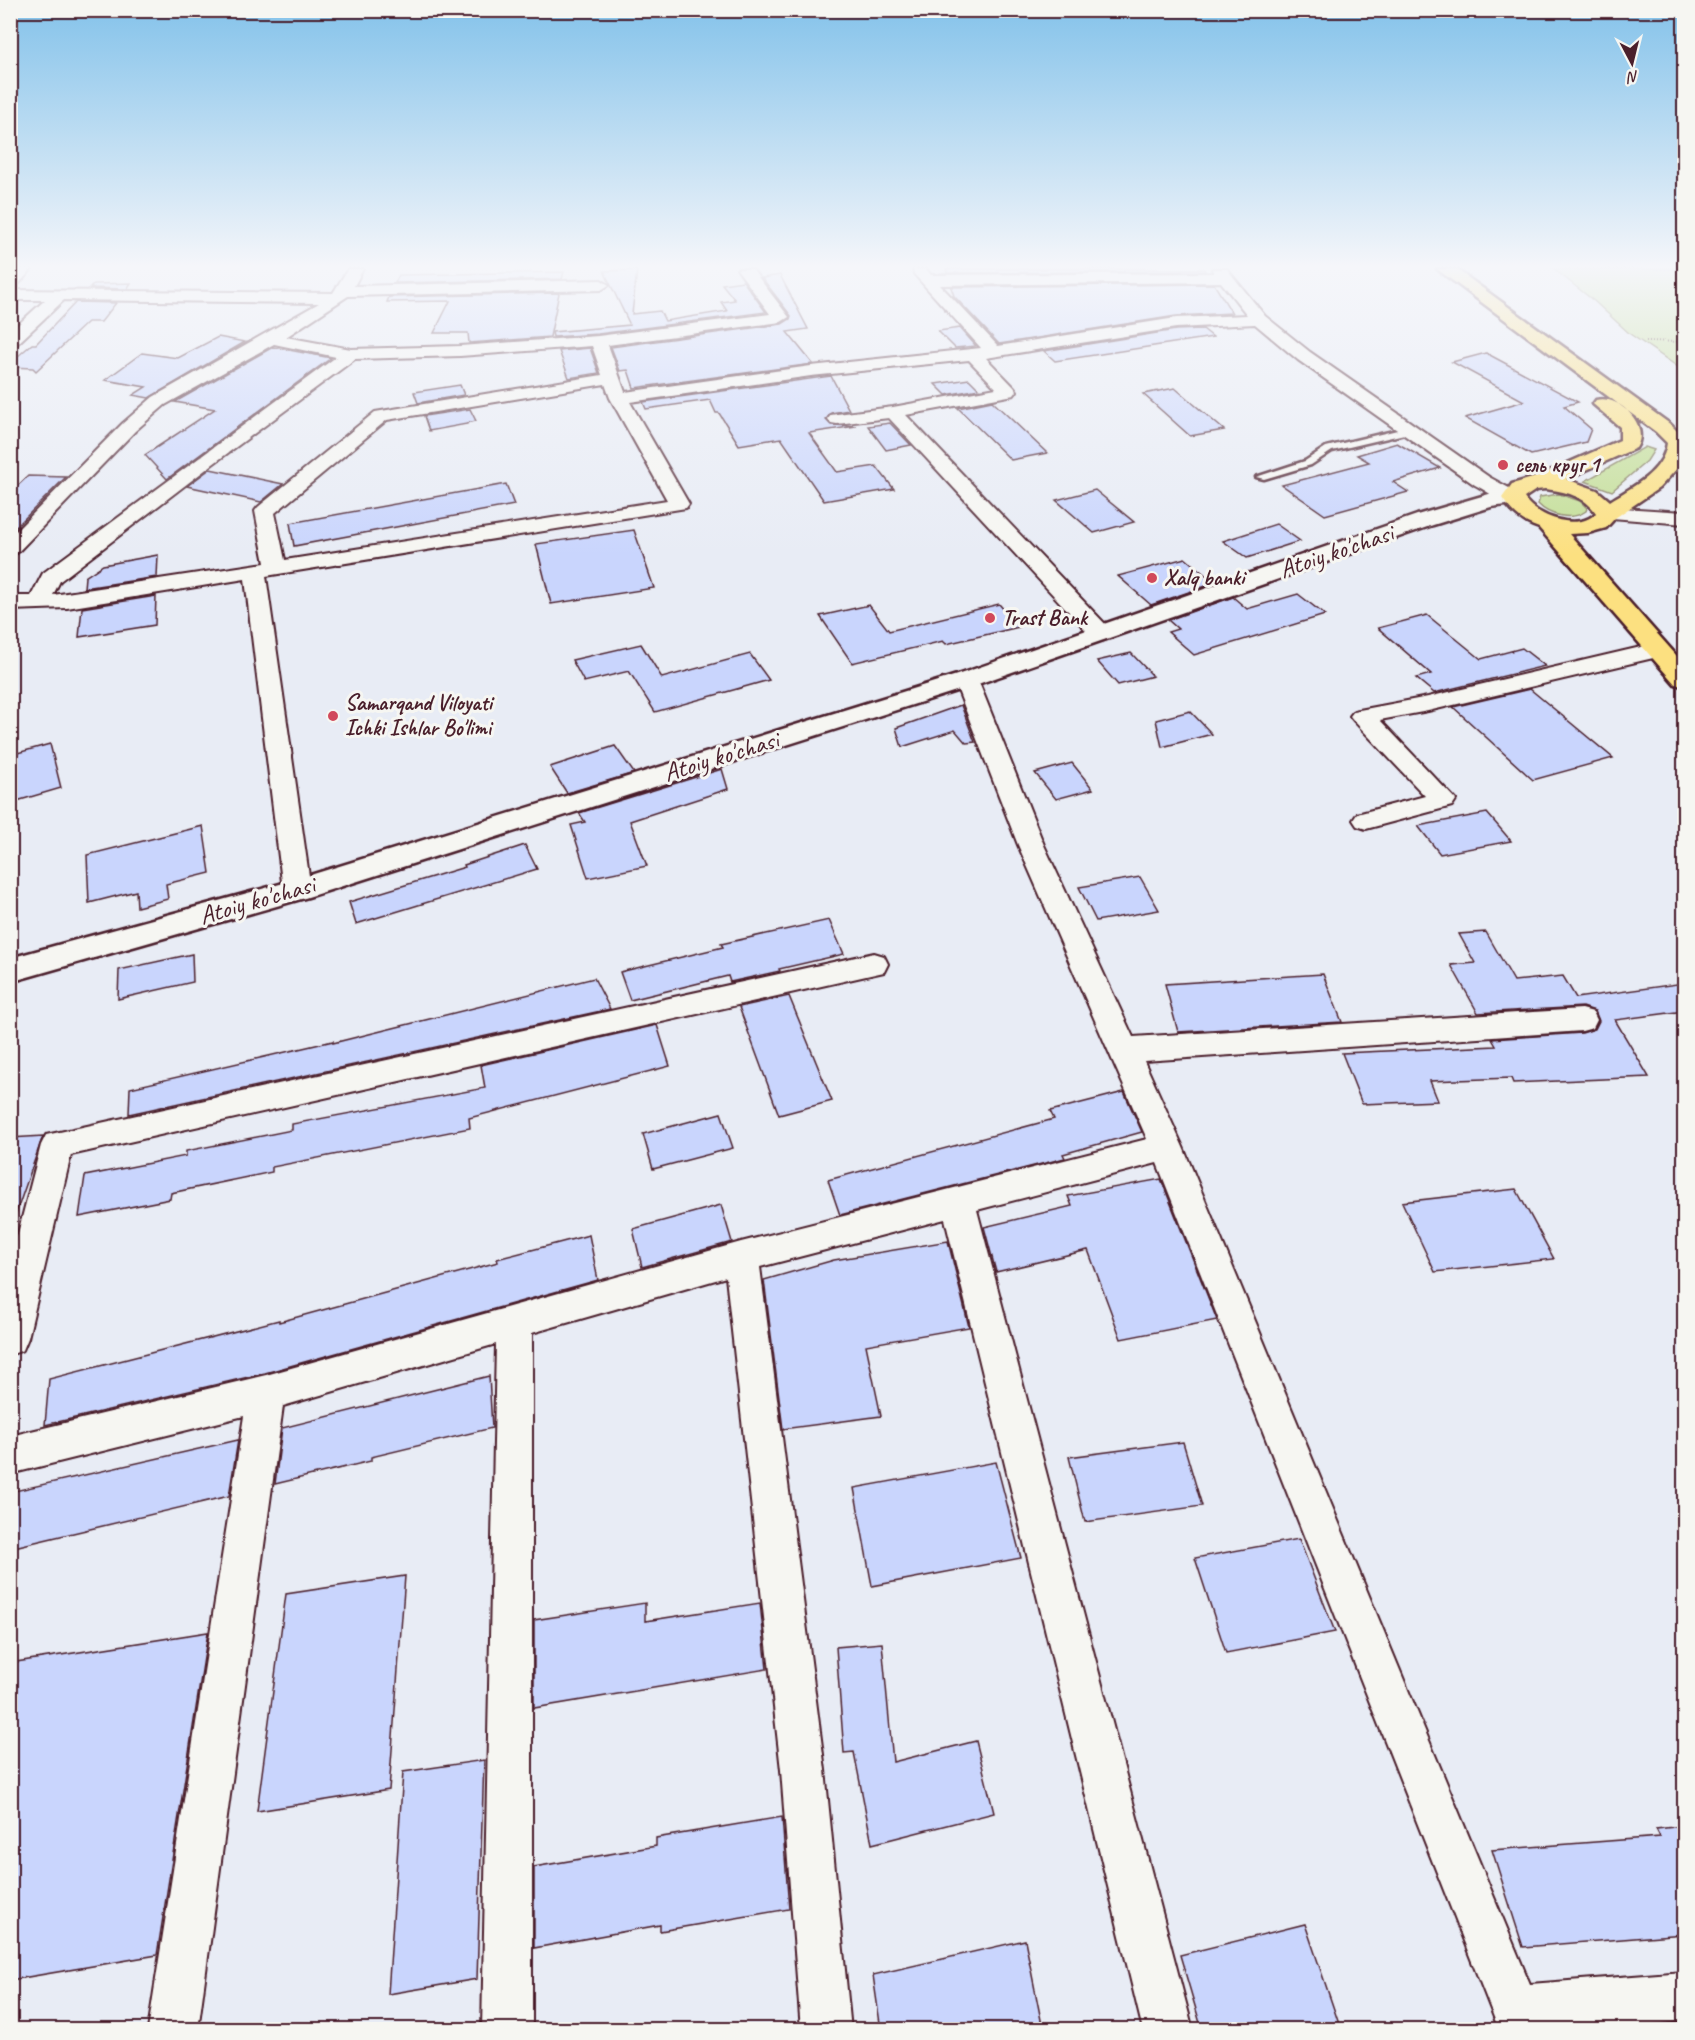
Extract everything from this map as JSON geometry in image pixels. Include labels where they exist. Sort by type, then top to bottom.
[{"type":"main road","points":[[1540,483],[1629,444],[1633,434],[1622,417],[1549,364]]},
{"type":"main road","points":[[1576,364],[1663,428],[1677,442],[1677,454],[1668,470],[1603,518],[1586,527],[1567,527],[1547,523],[1523,512],[1513,498],[1516,491],[1525,485],[1540,483],[1563,485],[1585,491],[1604,505],[1603,518],[1600,558],[1658,650]]},
{"type":"main road","points":[[1547,523],[1684,679]]},
{"type":"street","points":[[10,549],[129,427],[159,401],[225,364]]},
{"type":"street","points":[[39,602],[51,578],[337,364]]},
{"type":"street","points":[[10,603],[67,601],[679,504],[619,398],[607,364]]},
{"type":"street","points":[[619,398],[811,370],[870,364]]},
{"type":"street","points":[[837,419],[893,412],[1008,391],[983,364]]},
{"type":"street","points":[[1316,364],[1482,481],[1513,498]]},
{"type":"street","points":[[297,890],[265,569],[265,511],[381,416],[613,378]]},
{"type":"street","points":[[893,412],[1101,633]]},
{"type":"street","name":"Atoiy ko'chasi","points":[[10,970],[297,890],[966,680],[1425,520],[1490,501],[1513,498]]},
{"type":"street","name":"Atoiy ko'chasi","points":[[1425,520],[1482,516],[1547,523]]},
{"type":"street","points":[[1603,518],[1684,518]]},
{"type":"street","points":[[1366,820],[1443,800],[1362,716],[1428,704],[1658,650]]},
{"type":"street","points":[[966,680],[1031,845],[1167,1147],[1520,2020],[1684,1997]]},
{"type":"street","points":[[10,1338],[57,1145],[873,964]]},
{"type":"street","points":[[1124,1050],[1582,1020]]},
{"type":"street","points":[[10,1455],[266,1393],[741,1257],[958,1203],[1167,1147]]},
{"type":"street","points":[[958,1203],[1168,2030]]},
{"type":"street","points":[[741,1257],[803,1770],[826,2030]]},
{"type":"street","points":[[507,2030],[514,1322]]},
{"type":"street","points":[[173,2030],[266,1393]]},
{"type":"lane","points":[[1261,477],[1308,463],[1329,449],[1410,430]]},
{"type":"green space","points":[[1674,364],[1684,364],[1684,371]]},
{"type":"green space","points":[[1645,447],[1654,450],[1647,461],[1612,491],[1585,481]]},
{"type":"green space","points":[[1559,494],[1580,501],[1587,508],[1586,511],[1574,516],[1561,516],[1548,512],[1538,504],[1540,497]]},
{"type":"building","points":[[10,364],[43,364],[36,371],[33,368],[10,367]]},
{"type":"building","points":[[127,364],[207,364],[149,398],[133,395],[146,387],[105,380]]},
{"type":"building","points":[[242,364],[323,364],[167,479],[145,455],[215,409],[175,402]]},
{"type":"building","points":[[564,364],[596,364],[599,373],[569,378]]},
{"type":"building","points":[[617,364],[812,364],[634,388],[628,370],[620,371]]},
{"type":"building","points":[[1456,364],[1507,364],[1578,402],[1564,406],[1591,429],[1586,442],[1531,455],[1465,418],[1524,401]]},
{"type":"building","points":[[831,376],[849,410],[831,413],[826,420],[831,425],[856,426],[809,433],[837,472],[876,466],[894,489],[824,501],[781,438],[739,445],[719,413],[716,413],[710,400],[646,409],[643,402]]},
{"type":"building","points":[[969,379],[979,389],[946,395],[935,384]]},
{"type":"building","points":[[460,385],[464,395],[418,403],[414,392]]},
{"type":"building","points":[[1175,388],[1224,430],[1190,436],[1143,394]]},
{"type":"building","points":[[992,401],[1047,453],[1011,460],[958,408]]},
{"type":"building","points":[[470,409],[476,421],[429,431],[424,416]]},
{"type":"building","points":[[890,423],[911,445],[886,450],[868,426]]},
{"type":"building","points":[[1397,443],[1440,468],[1393,482],[1408,492],[1325,515],[1282,485],[1369,462],[1357,455]]},
{"type":"building","points":[[210,469],[283,484],[261,502],[187,486]]},
{"type":"building","points":[[28,476],[66,477],[10,533],[10,493]]},
{"type":"building","points":[[506,484],[514,505],[294,546],[290,523]]},
{"type":"building","points":[[1095,490],[1134,522],[1094,533],[1056,500]]},
{"type":"building","points":[[1276,524],[1300,541],[1247,558],[1223,541]]},
{"type":"building","points":[[634,530],[654,588],[551,604],[536,544]]},
{"type":"building","points":[[158,555],[157,577],[84,588],[85,577],[103,565]]},
{"type":"building","points":[[1185,558],[1215,583],[1151,605],[1118,576]]},
{"type":"building","points":[[1298,594],[1325,615],[1194,655],[1168,632],[1178,629],[1168,620],[1233,597],[1247,609]]},
{"type":"building","points":[[156,596],[155,625],[79,637],[82,608]]},
{"type":"building","points":[[999,604],[1019,627],[946,644],[943,641],[852,663],[820,616],[869,605],[889,631]]},
{"type":"building","points":[[1427,615],[1481,659],[1522,648],[1545,666],[1434,693],[1416,678],[1431,674],[1378,628]]},
{"type":"building","points":[[641,644],[662,678],[750,654],[769,680],[655,712],[629,671],[584,682],[572,660]]},
{"type":"building","points":[[1131,653],[1153,676],[1118,685],[1097,661]]},
{"type":"building","points":[[1530,689],[1613,758],[1533,780],[1453,707]]},
{"type":"building","points":[[961,705],[975,742],[966,743],[955,730],[902,747],[896,728]]},
{"type":"building","points":[[1190,711],[1212,734],[1162,747],[1156,720]]},
{"type":"building","points":[[50,744],[61,788],[10,803],[10,755]]},
{"type":"building","points":[[615,746],[634,773],[567,793],[550,767]]},
{"type":"building","points":[[1072,763],[1093,789],[1056,799],[1035,773]]},
{"type":"building","points":[[722,769],[728,789],[630,821],[647,866],[588,878],[571,825],[585,822],[579,813]]},
{"type":"building","points":[[1487,813],[1511,841],[1440,854],[1418,826]]},
{"type":"building","points":[[203,826],[210,873],[166,884],[168,899],[137,907],[136,891],[89,903],[87,855]]},
{"type":"building","points":[[525,845],[537,869],[356,924],[349,902],[465,867],[464,865]]},
{"type":"building","points":[[1140,877],[1159,910],[1096,921],[1079,887]]},
{"type":"building","points":[[829,920],[844,954],[779,969],[780,971],[730,982],[728,976],[630,1000],[620,972],[723,947],[721,944]]},
{"type":"building","points":[[1486,932],[1514,981],[1563,976],[1576,998],[1684,983],[1684,1011],[1615,1020],[1649,1077],[1513,1083],[1511,1078],[1430,1081],[1438,1101],[1362,1104],[1342,1053],[1496,1046],[1492,1039],[1582,1033],[1595,1029],[1599,1021],[1595,1011],[1583,1007],[1478,1013],[1451,965],[1475,963],[1459,934]]},
{"type":"building","points":[[192,954],[193,982],[118,999],[119,970]]},
{"type":"building","points":[[1323,974],[1342,1022],[1178,1032],[1165,984]]},
{"type":"building","points":[[594,978],[610,1009],[129,1114],[130,1088],[333,1041],[333,1043]]},
{"type":"building","points":[[789,996],[832,1101],[779,1115],[739,1007]]},
{"type":"building","points":[[657,1025],[670,1066],[469,1118],[470,1128],[272,1167],[272,1172],[171,1193],[170,1199],[79,1217],[85,1176],[186,1156],[186,1151],[292,1130],[292,1124],[485,1088],[481,1065]]},
{"type":"building","points":[[1124,1092],[1142,1132],[1063,1154],[1065,1158],[840,1215],[828,1180],[1054,1119],[1050,1111]]},
{"type":"building","points":[[721,1113],[733,1148],[653,1169],[643,1134]]},
{"type":"building","points":[[43,1136],[13,1222],[10,1222],[10,1138]]},
{"type":"building","points":[[1161,1179],[1217,1320],[1121,1339],[1088,1250],[996,1272],[984,1227],[1072,1206],[1068,1196]]},
{"type":"building","points":[[1516,1189],[1554,1259],[1435,1272],[1402,1202]]},
{"type":"building","points":[[721,1205],[732,1242],[642,1267],[633,1229]]},
{"type":"building","points":[[589,1235],[598,1280],[265,1373],[45,1425],[49,1379],[279,1320],[279,1322]]},
{"type":"building","points":[[948,1241],[969,1327],[866,1345],[881,1416],[783,1429],[764,1280],[834,1260]]},
{"type":"building","points":[[489,1376],[492,1428],[371,1457],[371,1461],[275,1484],[282,1428]]},
{"type":"building","points":[[238,1440],[229,1496],[10,1548],[10,1492]]},
{"type":"building","points":[[1183,1442],[1202,1506],[1085,1522],[1069,1457]]},
{"type":"building","points":[[996,1462],[1021,1558],[872,1586],[854,1488]]},
{"type":"building","points":[[1299,1539],[1335,1632],[1226,1653],[1195,1558]]},
{"type":"building","points":[[405,1576],[389,1790],[257,1811],[286,1594]]},
{"type":"building","points":[[645,1603],[645,1621],[760,1603],[767,1669],[534,1708],[534,1620]]},
{"type":"building","points":[[208,1632],[157,1955],[10,1980],[10,1663]]},
{"type":"building","points":[[882,1643],[893,1762],[976,1741],[994,1813],[872,1844],[854,1752],[844,1753],[836,1647]]},
{"type":"building","points":[[484,1760],[477,1979],[388,1994],[403,1772]]},
{"type":"building","points":[[782,1817],[789,1909],[660,1931],[660,1925],[534,1948],[534,1867],[656,1846],[656,1838]]},
{"type":"building","points":[[1684,1826],[1684,1934],[1523,1947],[1492,1850],[1660,1837],[1656,1829]]},
{"type":"building","points":[[1305,1924],[1341,2030],[1202,2030],[1180,1955]]},
{"type":"building","points":[[1025,1940],[1043,2030],[881,2030],[873,1975]]},
{"type":"place","name":"сель круг 1","points":[[1503,465]]},
{"type":"place","name":"Xalq banki","points":[[1152,578]]},
{"type":"place","name":"Trast Bank","points":[[990,618]]},
{"type":"place","name":"Samarqand Viloyati Ichki Ishlar Bo'limi","points":[[333,716]]}]
